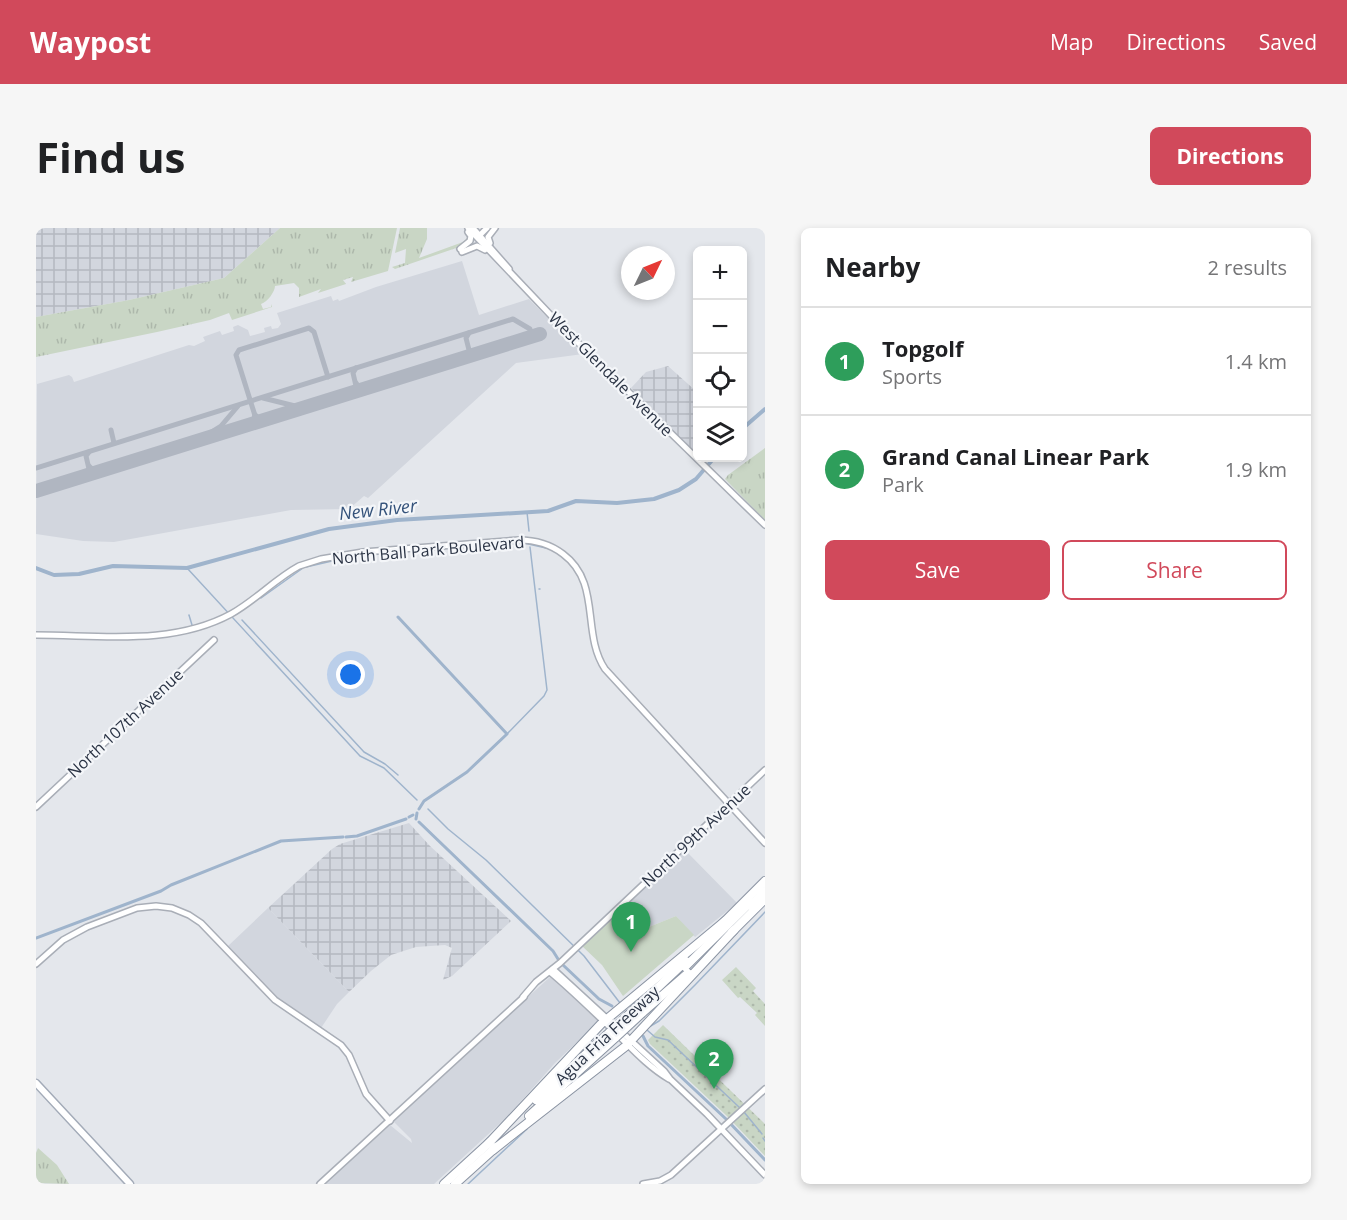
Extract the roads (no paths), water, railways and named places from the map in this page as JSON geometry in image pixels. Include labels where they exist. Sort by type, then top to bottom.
[{"type":"highway","name":"Agua Fria Freeway","points":[[444,1184],[490,1147],[640,1010],[725,921],[765,887]]},
{"type":"highway","points":[[651,999],[664,990],[765,887]]},
{"type":"highway","name":"Agua Fria Freeway","points":[[651,999],[734,930],[765,899]]},
{"type":"highway","points":[[490,1147],[608,1018],[725,921]]},
{"type":"highway","points":[[490,1147],[636,1035],[734,930]]},
{"type":"highway","name":"Agua Fria Freeway","points":[[455,1184],[490,1147]]},
{"type":"main road","name":"West Glendale Avenue","points":[[467,228],[561,326],[765,525]]},
{"type":"main road","points":[[467,228],[471,239],[461,250],[480,246],[492,252]]},
{"type":"main road","name":"West Glendale Avenue","points":[[474,228],[479,238]]},
{"type":"main road","points":[[474,228],[481,230],[486,228]]},
{"type":"main road","points":[[479,238],[486,228]]},
{"type":"main road","points":[[492,252],[488,237],[494,228]]},
{"type":"main road","points":[[479,238],[494,228]]},
{"type":"main road","name":"North Ball Park Boulevard","points":[[36,635],[161,635],[190,630],[234,612],[296,568],[321,559],[363,552],[460,544],[522,540],[544,544],[567,557],[584,580],[589,600],[594,644],[605,669],[765,843]]},
{"type":"main road","name":"North 107th Avenue","points":[[36,807],[214,640]]},
{"type":"main road","name":"North 99th Avenue","points":[[320,1184],[543,981],[765,770]]},
{"type":"main road","points":[[36,964],[74,933],[130,910],[150,906],[168,908],[189,915],[201,923],[275,1000],[341,1045],[349,1055],[366,1094],[390,1120]]},
{"type":"main road","points":[[550,972],[608,1018],[636,1035],[670,1079],[765,1175]]},
{"type":"main road","points":[[636,1035],[640,1056],[660,1074],[670,1079]]},
{"type":"main road","points":[[37,1086],[130,1184]]},
{"type":"main road","points":[[643,1184],[656,1182],[670,1175],[765,1088]]},
{"type":"waterway","name":"New River","points":[[747,425],[765,409]]},
{"type":"waterway","name":"New River","points":[[36,568],[54,575],[79,574],[113,566],[187,568],[329,529],[397,520],[548,511],[576,501],[617,503],[654,499],[679,490],[696,479],[711,462]]},
{"type":"waterway","points":[[527,512],[529,531]]},
{"type":"waterway","points":[[469,548],[524,543],[546,548]]},
{"type":"waterway","points":[[457,547],[465,547]]},
{"type":"waterway","points":[[507,734],[544,696],[547,690],[530,547]]},
{"type":"waterway","points":[[350,557],[411,551]]},
{"type":"waterway","points":[[306,567],[345,558]]},
{"type":"waterway","points":[[187,568],[360,756],[384,768],[417,800]]},
{"type":"waterway","points":[[261,598],[303,568]]},
{"type":"waterway","points":[[189,615],[192,625]]},
{"type":"waterway","points":[[398,617],[507,734],[467,772],[424,801],[419,809]]},
{"type":"waterway","points":[[242,620],[364,752],[385,764],[398,775]]},
{"type":"waterway","points":[[428,809],[448,829],[486,860],[584,956],[620,1003]]},
{"type":"waterway","points":[[416,819],[417,813]]},
{"type":"waterway","points":[[409,817],[413,815]]},
{"type":"waterway","points":[[346,837],[357,836],[406,819]]},
{"type":"waterway","points":[[419,822],[553,951],[558,959]]},
{"type":"waterway","points":[[36,938],[161,891],[281,841],[343,837]]},
{"type":"waterway","points":[[649,1027],[659,1021],[765,912]]},
{"type":"waterway","points":[[563,965],[599,999],[612,1006]]},
{"type":"waterway","points":[[647,1030],[655,1037],[668,1040],[740,1108]]},
{"type":"waterway","points":[[643,1036],[648,1046],[726,1119],[765,1160]]},
{"type":"waterway","points":[[744,1112],[762,1134]]},
{"type":"waterway","points":[[468,1184],[527,1129]]},
{"type":"place","name":"Topgolf","points":[[631,952]]},
{"type":"place","name":"Grand Canal Linear Park","points":[[714,1089]]}]
